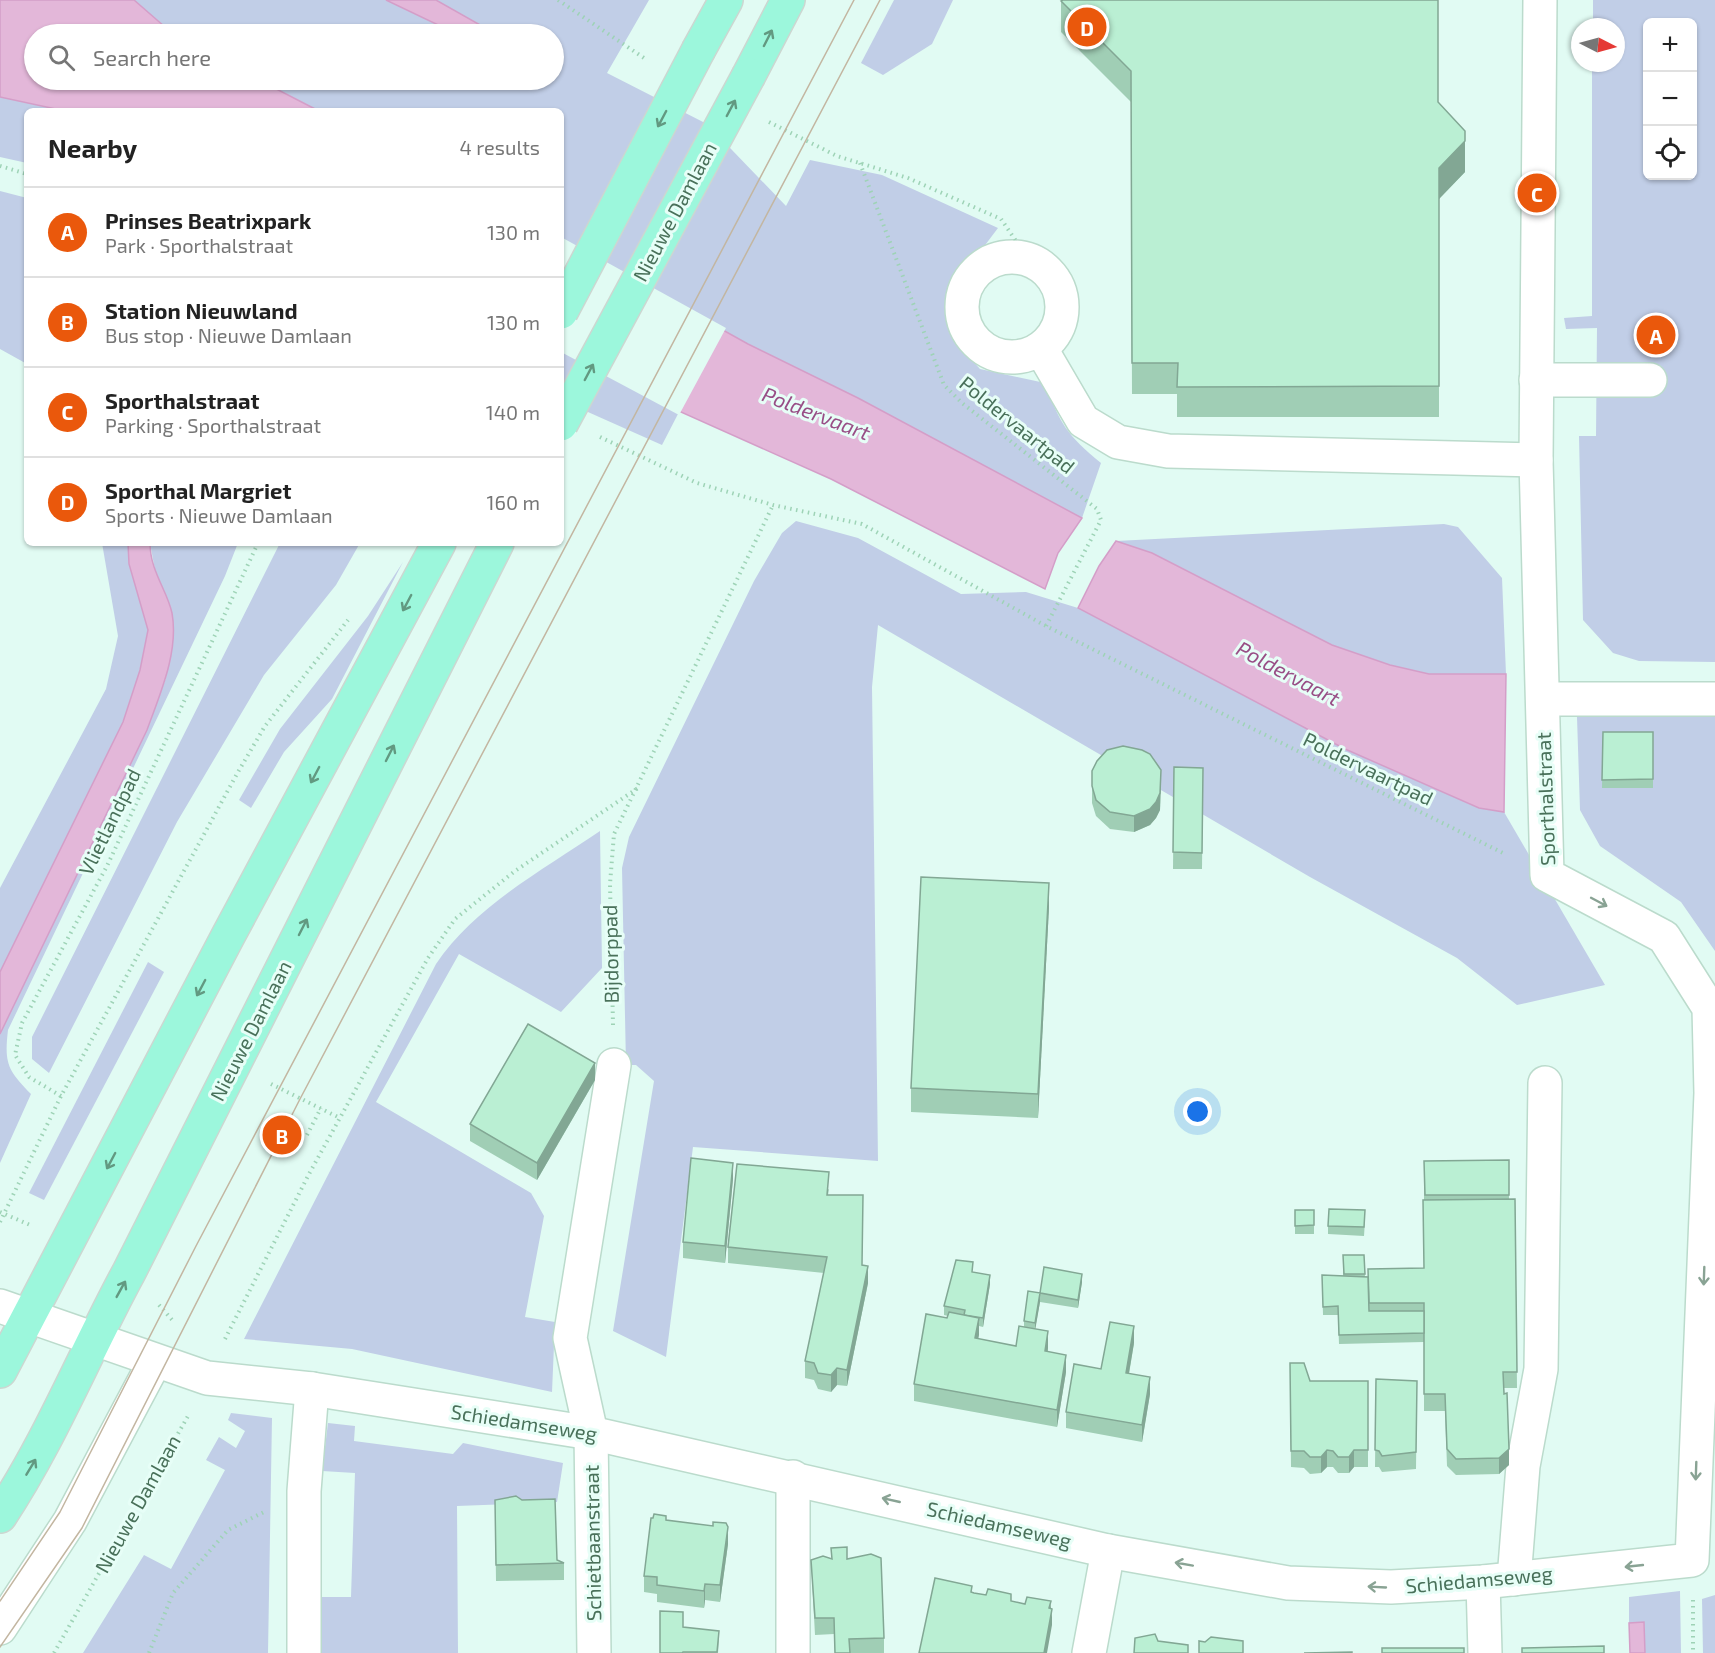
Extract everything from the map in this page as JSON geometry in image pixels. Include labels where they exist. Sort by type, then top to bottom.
[{"type":"main road","points":[[564,306],[726,0]]},
{"type":"main road","name":"Nieuwe Damlaan","points":[[564,418],[788,0]]},
{"type":"main road","name":"Nieuwe Damlaan","points":[[0,1516],[38,1456],[93,1340],[495,546]]},
{"type":"main road","points":[[0,1371],[14,1311],[437,547]]},
{"type":"street","name":"Sporthalstraat","points":[[1540,0],[1536,460],[1547,875],[1664,937],[1709,1008],[1712,1093],[1692,1560]]},
{"type":"street","points":[[1013,257],[1029,260],[1048,273],[1060,293],[1060,324],[1052,338],[1041,349],[1027,356],[1011,358],[995,355],[981,347],[971,336],[964,321],[962,306],[965,291],[972,277],[984,266],[998,259],[1013,257]]},
{"type":"street","points":[[1041,349],[1083,421],[1118,442],[1168,451],[1536,460]]},
{"type":"street","points":[[1536,380],[1650,380]]},
{"type":"street","points":[[1544,699],[1715,699]]},
{"type":"street","points":[[591,1433],[570,1338],[614,1065]]},
{"type":"street","points":[[1485,1653],[1541,1369],[1545,1083]]},
{"type":"street","name":"Schiedamseweg","points":[[14,1311],[207,1378],[312,1389],[591,1433],[793,1477],[1108,1551],[1288,1583],[1391,1587],[1498,1580],[1692,1560]]},
{"type":"street","points":[[0,1628],[70,1521],[155,1361]]},
{"type":"street","points":[[304,1653],[304,1491],[312,1389]]},
{"type":"street","name":"Schietbaanstraat","points":[[591,1433],[594,1653]]},
{"type":"street","points":[[793,1477],[794,1653]]},
{"type":"street","points":[[1089,1653],[1108,1551]]},
{"type":"path","points":[[558,0],[648,61]]},
{"type":"path","points":[[763,119],[837,156],[908,178],[1001,219],[1029,260]]},
{"type":"path","name":"Poldervaartpad","points":[[860,163],[944,385],[962,403],[1097,509],[1101,520],[1046,626]]},
{"type":"path","points":[[0,166],[24,173]]},
{"type":"path","name":"Poldervaartpad","points":[[592,434],[698,483],[773,505],[862,524],[1046,626],[1547,875]]},
{"type":"path","name":"Bijdorppad","points":[[614,1065],[610,884],[614,834],[773,505]]},
{"type":"path","name":"Vlietlandpad","points":[[61,1096],[28,1077],[15,1054],[22,1023],[107,866],[257,546]]},
{"type":"path","points":[[0,1222],[61,1096],[265,726],[350,618]]},
{"type":"path","name":"Nieuwe Damlaan","points":[[54,1653],[207,1378],[304,1184],[428,958],[455,919],[515,871],[638,788]]},
{"type":"path","points":[[264,1081],[340,1118]]},
{"type":"path","points":[[307,1135],[321,1108]]},
{"type":"path","points":[[149,1653],[172,1593],[228,1530],[304,1491]]},
{"type":"path","points":[[1692,1560],[1693,1653]]},
{"type":"shaded area","points":[[134,0],[649,0],[607,73],[707,124],[786,206],[810,160],[882,175],[998,228],[964,273],[947,320],[964,351],[980,369],[1045,383],[1055,409],[1066,428],[1101,463],[1082,518],[858,398],[748,344],[564,242],[564,108],[313,108],[278,90],[564,90],[564,24],[162,24]]},
{"type":"shaded area","points":[[894,0],[953,0],[932,44],[883,75],[861,63]]},
{"type":"shaded area","points":[[1593,0],[1715,0],[1715,662],[1639,661],[1613,653],[1583,620],[1579,436],[1596,436],[1597,328],[1566,329],[1564,318],[1592,316],[1592,72],[1625,72],[1625,18],[1593,18]]},
{"type":"shaded area","points":[[0,97],[51,108],[24,108],[24,162],[0,157]]},
{"type":"shaded area","points":[[0,191],[24,197],[24,362],[0,349]]},
{"type":"shaded area","points":[[564,350],[679,412],[662,445],[564,401]]},
{"type":"shaded area","points":[[796,521],[858,538],[961,594],[1026,592],[1078,608],[1345,749],[1479,808],[1504,812],[1605,985],[1517,1005],[1457,958],[1310,877],[878,625],[872,687],[878,1161],[693,1147],[666,1357],[613,1331],[654,1081],[636,1065],[626,1065],[622,868],[629,837],[754,581],[782,533]]},
{"type":"shaded area","points":[[1444,524],[1458,527],[1502,578],[1506,674],[1429,674],[1390,665],[1332,645],[1152,553],[1116,541]]},
{"type":"shaded area","points":[[103,546],[128,546],[129,564],[148,630],[140,670],[123,722],[0,972],[0,888],[106,689],[118,636]]},
{"type":"shaded area","points":[[151,546],[237,546],[225,576],[8,1030],[7,1059],[9,1066],[31,1094],[0,1163],[0,1034],[147,730],[166,678],[171,612],[157,581]]},
{"type":"shaded area","points":[[278,546],[358,546],[336,585],[264,675],[177,822],[49,1073],[32,1059],[32,1037]]},
{"type":"shaded area","points":[[403,562],[332,699],[284,752],[251,808],[239,800],[280,729],[368,616]]},
{"type":"shaded area","points":[[1715,715],[1715,951],[1681,902],[1600,846],[1580,810],[1577,717]]},
{"type":"shaded area","points":[[600,831],[602,968],[561,1012],[459,954],[376,1102],[531,1193],[544,1216],[525,1317],[555,1322],[552,1392],[352,1349],[244,1339],[436,964],[470,924],[490,907],[511,890]]},
{"type":"shaded area","points":[[148,962],[164,972],[44,1200],[29,1193]]},
{"type":"shaded area","points":[[231,1413],[272,1418],[268,1653],[83,1653],[144,1555],[171,1569],[225,1470],[206,1460],[219,1437],[236,1448],[245,1431],[228,1420]]},
{"type":"shaded area","points":[[328,1423],[355,1426],[354,1441],[453,1454],[463,1443],[563,1463],[557,1502],[457,1506],[458,1653],[319,1653],[318,1597],[351,1597],[355,1473],[322,1471]]},
{"type":"shaded area","points":[[1680,1591],[1681,1653],[1645,1653],[1644,1623],[1629,1623],[1629,1597]]},
{"type":"shaded area","points":[[1715,1595],[1715,1653],[1703,1653],[1702,1599]]},
{"type":"water","points":[[0,0],[134,0],[162,24],[24,24],[24,90],[278,90],[313,108],[51,108],[0,97]]},
{"type":"water","points":[[386,0],[436,0],[478,24],[436,24]]},
{"type":"water","name":"Poldervaart","points":[[564,242],[748,344],[858,398],[1082,518],[1058,553],[1045,589],[831,479],[654,400]]},
{"type":"water","name":"Poldervaart","points":[[1116,541],[1152,553],[1332,645],[1390,665],[1429,674],[1506,674],[1504,812],[1479,808],[1345,749],[1078,608],[1099,566]]},
{"type":"water","points":[[128,546],[150,546],[153,563],[172,613],[173,643],[167,673],[147,730],[0,1034],[0,972],[123,722],[140,670],[148,630],[129,564]]},
{"type":"water","points":[[1644,1622],[1645,1653],[1630,1653],[1629,1623]]},
{"type":"pier","points":[[564,239],[726,328],[679,415],[564,354]]},
{"type":"building","points":[[1438,0],[1438,102],[1465,131],[1465,141],[1439,168],[1439,386],[1177,387],[1178,363],[1132,363],[1131,71],[1061,1]]},
{"type":"building","points":[[1603,732],[1653,732],[1653,779],[1602,780]]},
{"type":"building","points":[[1123,746],[1150,754],[1161,770],[1160,793],[1156,802],[1150,809],[1134,816],[1110,812],[1096,800],[1092,786],[1092,771],[1097,761],[1107,750]]},
{"type":"building","points":[[1174,767],[1203,768],[1202,853],[1173,852]]},
{"type":"building","points":[[921,877],[1049,883],[1038,1094],[911,1088]]},
{"type":"building","points":[[528,1024],[595,1063],[537,1163],[470,1124]]},
{"type":"building","points":[[691,1158],[733,1163],[725,1246],[683,1242]]},
{"type":"building","points":[[1509,1160],[1509,1195],[1425,1195],[1424,1161]]},
{"type":"building","points":[[737,1164],[829,1172],[827,1195],[863,1195],[862,1265],[868,1266],[847,1370],[837,1368],[831,1375],[818,1373],[814,1363],[805,1361],[827,1257],[728,1247]]},
{"type":"building","points":[[1515,1199],[1517,1372],[1503,1372],[1504,1394],[1507,1393],[1509,1449],[1499,1458],[1456,1459],[1447,1449],[1445,1394],[1424,1394],[1424,1303],[1369,1303],[1368,1269],[1424,1268],[1423,1200]]},
{"type":"building","points":[[1329,1209],[1365,1210],[1364,1227],[1328,1226]]},
{"type":"building","points":[[1295,1210],[1314,1210],[1314,1225],[1295,1226]]},
{"type":"building","points":[[1343,1255],[1364,1255],[1365,1274],[1344,1274]]},
{"type":"building","points":[[956,1260],[973,1262],[972,1272],[990,1275],[983,1318],[964,1315],[965,1310],[944,1306]]},
{"type":"building","points":[[1044,1267],[1082,1274],[1078,1300],[1040,1293]]},
{"type":"building","points":[[1322,1275],[1368,1277],[1369,1311],[1424,1311],[1424,1333],[1339,1335],[1338,1306],[1323,1307]]},
{"type":"building","points":[[1028,1291],[1040,1293],[1035,1323],[1024,1321]]},
{"type":"building","points":[[949,1312],[979,1318],[975,1338],[1016,1346],[1019,1326],[1048,1331],[1045,1351],[1066,1355],[1057,1410],[914,1384],[926,1314],[947,1318]]},
{"type":"building","points":[[1110,1322],[1134,1326],[1126,1373],[1150,1377],[1142,1425],[1066,1412],[1074,1364],[1101,1369]]},
{"type":"building","points":[[1290,1363],[1304,1363],[1310,1381],[1368,1381],[1368,1450],[1354,1450],[1349,1457],[1338,1457],[1333,1451],[1327,1450],[1321,1457],[1310,1457],[1304,1451],[1291,1451]]},
{"type":"building","points":[[1376,1379],[1417,1381],[1416,1452],[1382,1456],[1379,1451],[1375,1450]]},
{"type":"building","points":[[516,1496],[522,1500],[555,1499],[557,1560],[564,1563],[496,1565],[495,1500]]},
{"type":"building","points":[[654,1514],[666,1516],[666,1520],[713,1526],[713,1522],[726,1523],[728,1527],[720,1585],[705,1584],[704,1591],[657,1585],[657,1577],[644,1576],[651,1518]]},
{"type":"building","points":[[847,1547],[847,1559],[871,1554],[881,1558],[884,1638],[849,1639],[850,1653],[835,1653],[834,1618],[815,1618],[811,1560],[823,1556],[832,1559],[831,1548]]},
{"type":"building","points":[[935,1578],[972,1586],[971,1592],[974,1593],[986,1595],[988,1589],[1011,1594],[1011,1601],[1025,1604],[1027,1597],[1051,1601],[1049,1608],[1052,1609],[1044,1653],[919,1653]]},
{"type":"building","points":[[660,1611],[683,1612],[683,1627],[719,1631],[717,1652],[660,1653]]},
{"type":"building","points":[[1155,1634],[1158,1641],[1188,1645],[1188,1653],[1134,1653],[1135,1638]]},
{"type":"building","points":[[1211,1637],[1243,1641],[1243,1653],[1199,1653],[1199,1641],[1205,1642]]},
{"type":"building","points":[[1604,1646],[1604,1653],[1522,1653],[1522,1648]]},
{"type":"building","points":[[1382,1648],[1464,1648],[1464,1653],[1382,1653]]},
{"type":"building","points":[[1352,1652],[1352,1653],[1304,1653]]},
{"type":"tram line","points":[[0,1601],[60,1512],[196,1246],[854,0]]},
{"type":"tram line","points":[[0,1647],[82,1528],[300,1099],[880,0]]},
{"type":"place","name":"Sporthal Margriet","points":[[1087,27]]},
{"type":"place","name":"Sporthalstraat","points":[[1537,193]]},
{"type":"place","name":"Prinses Beatrixpark","points":[[1656,335]]},
{"type":"place","name":"Station Nieuwland","points":[[282,1135]]}]
